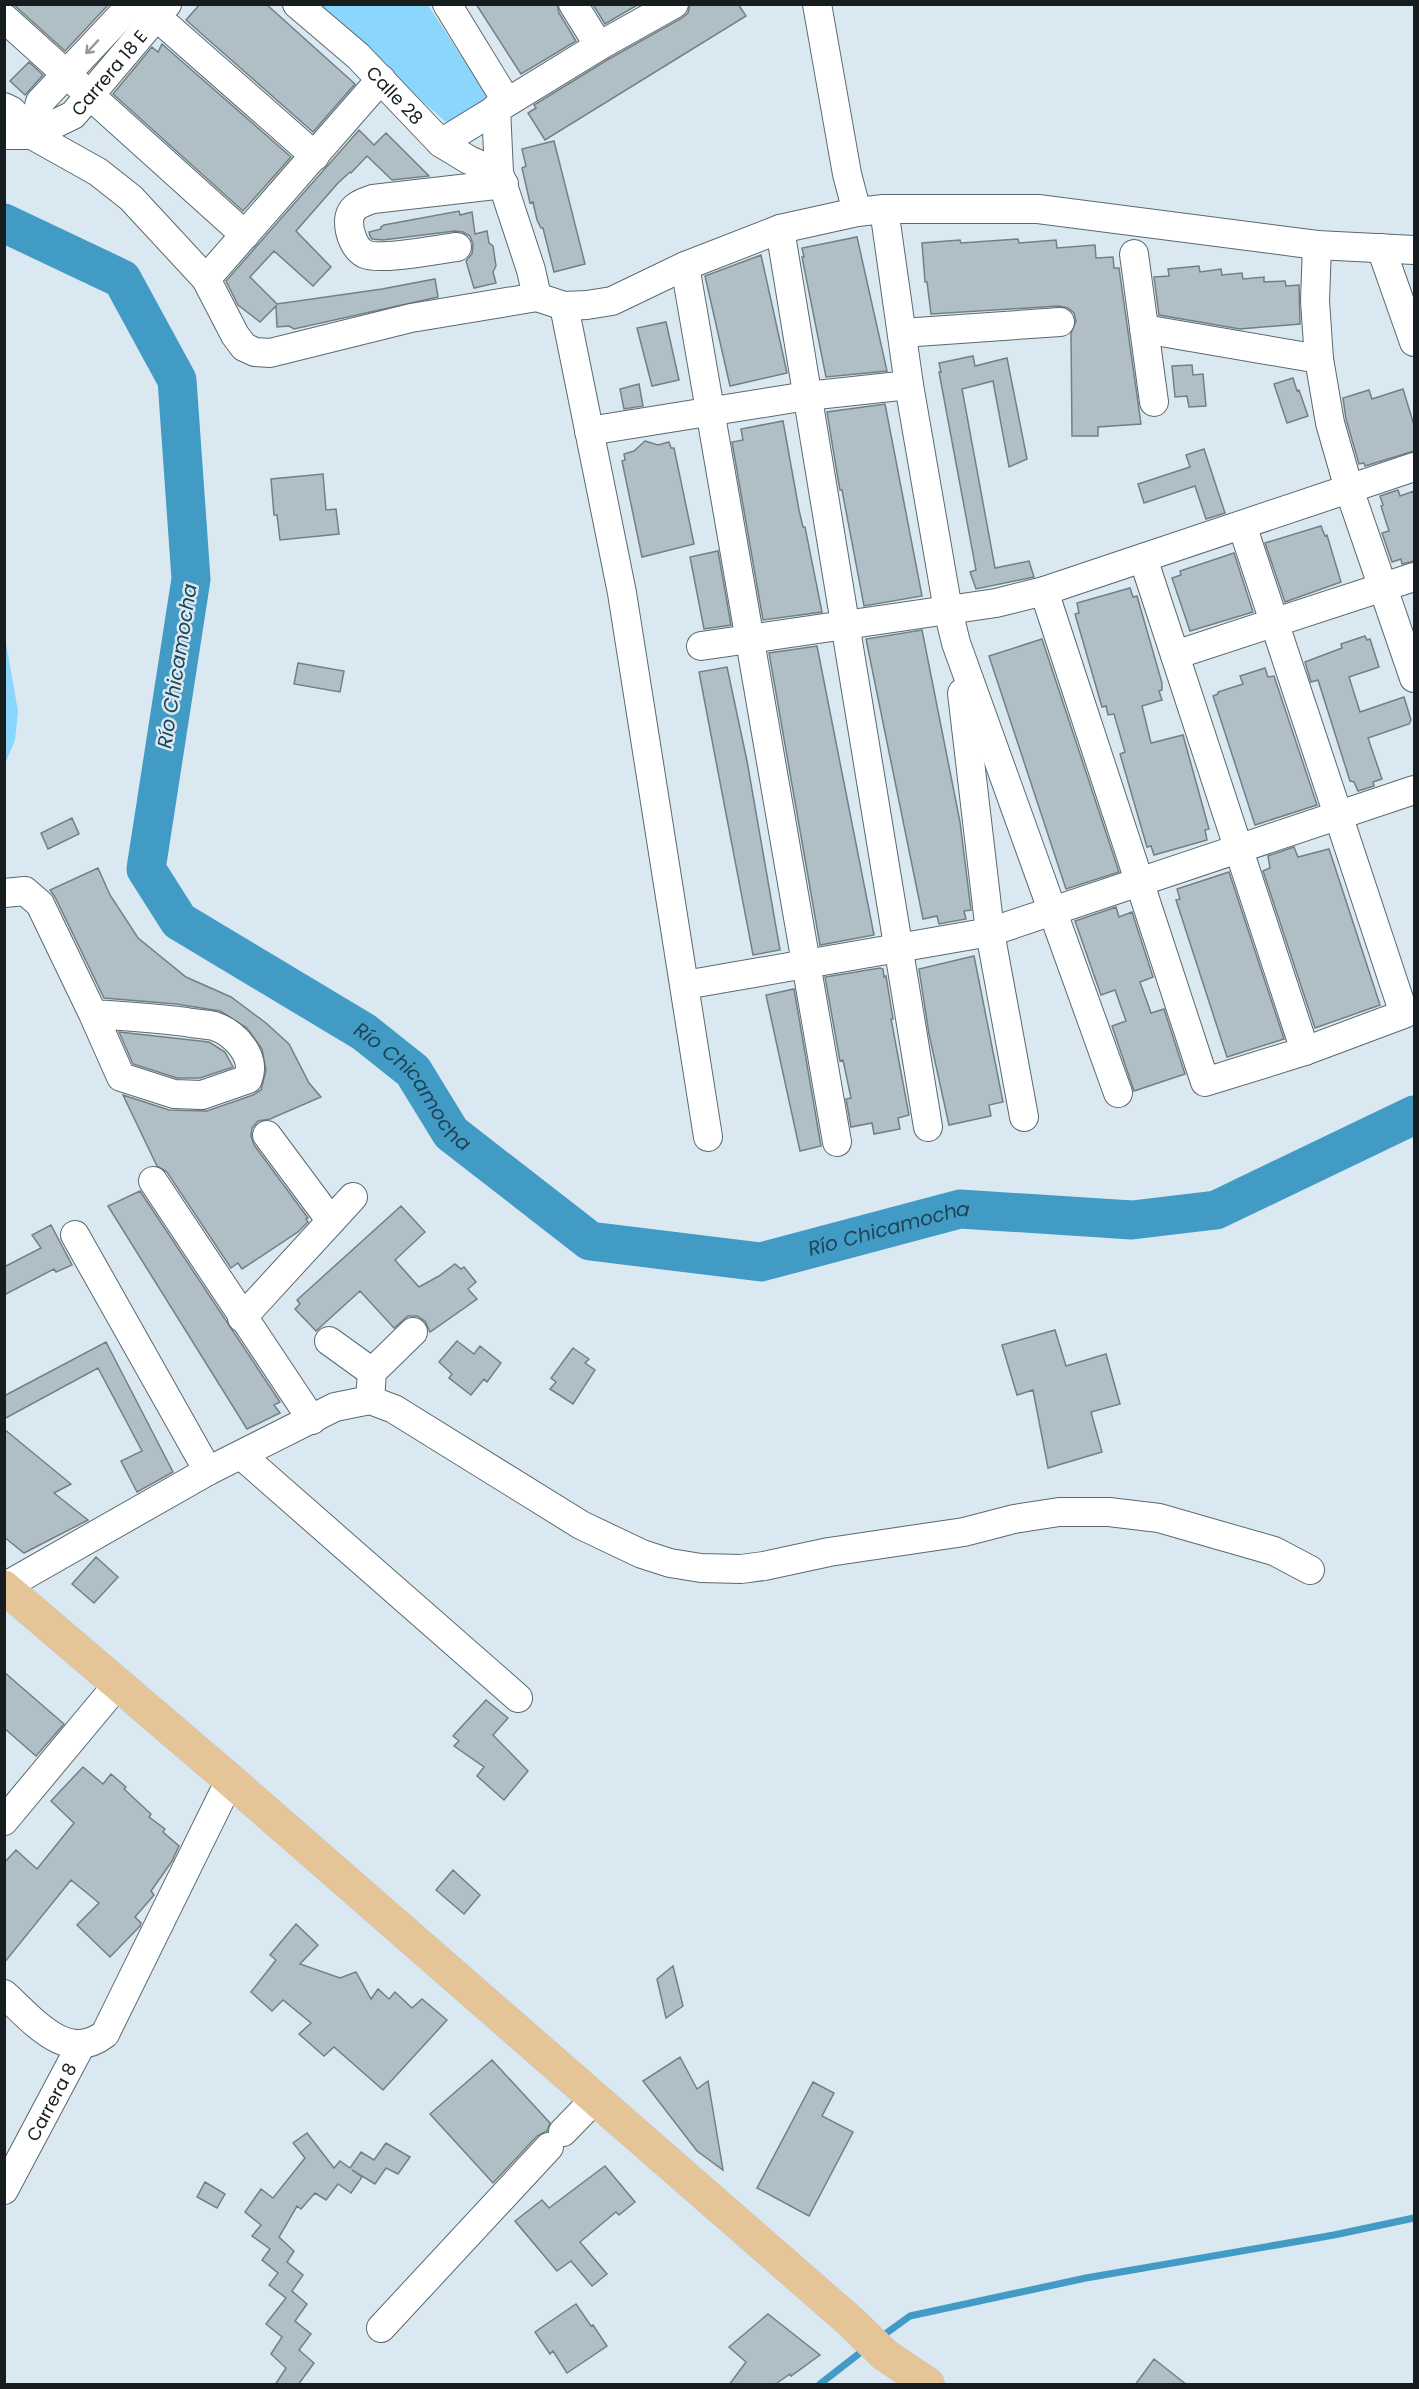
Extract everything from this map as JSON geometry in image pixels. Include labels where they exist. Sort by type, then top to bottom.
[{"type":"main road","points":[[4,1587],[230,1780],[850,2321],[885,2355],[928,2385]]},
{"type":"street","name":"Calle 28","points":[[297,4],[381,80],[441,143],[501,179]]},
{"type":"street","points":[[447,4],[502,105],[501,179],[531,270],[551,301],[589,430],[622,593],[708,1137]]},
{"type":"street","points":[[573,4],[600,46]]},
{"type":"street","points":[[441,143],[600,46],[674,4]]},
{"type":"street","points":[[817,4],[847,174],[871,210],[902,333],[948,610],[956,643],[1118,1093]]},
{"type":"street","points":[[149,8],[315,156]]},
{"type":"street","name":"Carrera 18 E","points":[[33,135],[40,102],[67,73],[149,8]]},
{"type":"street","name":"Carrera 18 E","points":[[33,135],[73,115],[91,94],[149,8]]},
{"type":"street","points":[[4,18],[245,235]]},
{"type":"street","points":[[206,279],[381,80]]},
{"type":"street","points":[[4,107],[12,111],[33,135],[98,172],[131,198],[206,279],[235,335],[244,347],[255,352],[270,353],[411,318],[551,301],[587,305],[612,301],[685,266],[780,229],[871,210],[1038,208],[1317,244],[1414,250]]},
{"type":"street","points":[[4,135],[33,135]]},
{"type":"street","points":[[457,247],[386,256],[362,253],[351,235],[349,220],[352,210],[358,204],[373,199],[501,179]]},
{"type":"street","points":[[780,229],[928,1127]]},
{"type":"street","points":[[1317,244],[1315,301],[1319,358],[1330,423],[1349,489],[1414,678]]},
{"type":"street","points":[[1381,248],[1414,342]]},
{"type":"street","points":[[1134,254],[1154,402]]},
{"type":"street","points":[[685,266],[837,1142]]},
{"type":"street","points":[[902,333],[1060,322]]},
{"type":"street","points":[[1144,329],[1319,358]]},
{"type":"street","points":[[589,430],[807,396],[909,385]]},
{"type":"street","points":[[701,646],[996,603],[1044,591],[1414,467]]},
{"type":"street","points":[[1044,591],[1205,1082],[1305,1051],[1404,1014],[1242,525]]},
{"type":"street","points":[[1143,558],[1305,1051]]},
{"type":"street","points":[[1175,655],[1414,577]]},
{"type":"street","points":[[956,643],[990,932],[1024,1117]]},
{"type":"street","points":[[685,985],[990,932],[1414,790]]},
{"type":"street","points":[[4,894],[25,891],[40,904],[121,1077],[174,1094],[202,1095],[248,1079],[252,1070],[247,1053],[237,1041],[216,1027],[156,1018],[93,1014]]},
{"type":"street","points":[[267,1135],[331,1221]]},
{"type":"street","points":[[153,1181],[312,1420]]},
{"type":"street","points":[[242,1318],[353,1197]]},
{"type":"street","points":[[75,1235],[208,1471]]},
{"type":"street","points":[[370,1400],[372,1372],[413,1332]]},
{"type":"street","points":[[329,1341],[372,1372]]},
{"type":"street","points":[[4,1587],[208,1471],[335,1407],[370,1400],[394,1409],[581,1525],[642,1554],[690,1567],[741,1569],[764,1566],[829,1552],[964,1532],[1014,1519],[1059,1512],[1109,1512],[1159,1518],[1274,1551],[1310,1570]]},
{"type":"street","points":[[241,1455],[518,1698]]},
{"type":"street","points":[[4,1821],[118,1684]]},
{"type":"street","points":[[4,1994],[54,2039],[81,2045],[94,2042],[105,2034],[230,1780]]},
{"type":"street","name":"Carrera 8","points":[[4,2190],[81,2045]]},
{"type":"street","points":[[381,2328],[595,2099]]},
{"type":"shaded area","points":[[313,5],[428,5],[489,99],[447,123]]},
{"type":"shaded area","points":[[4,632],[18,711],[15,740],[5,764]]},
{"type":"building","points":[[13,4],[109,4],[65,51]]},
{"type":"building","points":[[200,4],[266,4],[355,84],[313,132],[186,20]]},
{"type":"building","points":[[476,4],[557,4],[559,13],[576,41],[521,74]]},
{"type":"building","points":[[596,4],[639,4],[605,24],[594,6]]},
{"type":"building","points":[[690,4],[738,4],[746,16],[545,140],[528,113],[536,108],[534,105],[682,18],[688,13]]},
{"type":"building","points":[[162,44],[291,157],[243,211],[113,94],[152,47],[158,52]]},
{"type":"building","points":[[29,62],[43,75],[25,95],[10,81]]},
{"type":"building","points":[[359,130],[374,145],[386,133],[429,176],[392,180],[367,156],[338,183],[296,231],[331,267],[313,286],[274,251],[250,277],[277,304],[435,279],[438,297],[294,329],[289,326],[277,327],[276,306],[260,322],[238,305],[226,281]]},
{"type":"building","points":[[554,141],[585,264],[554,272],[543,228],[537,220],[533,202],[530,203],[522,168],[526,166],[522,149]]},
{"type":"building","points":[[459,211],[460,215],[472,212],[475,234],[487,231],[489,243],[493,246],[496,266],[493,272],[496,283],[474,288],[466,261],[472,254],[473,244],[470,236],[463,232],[383,240],[372,239],[370,236],[369,232],[381,229],[384,225]]},
{"type":"building","points":[[857,237],[887,371],[826,377],[802,248]]},
{"type":"building","points":[[1018,239],[1019,243],[1056,240],[1057,248],[1095,245],[1096,258],[1113,257],[1114,268],[1119,268],[1141,424],[1098,427],[1098,436],[1072,436],[1071,333],[1076,321],[1074,313],[1068,308],[1059,306],[931,314],[927,282],[925,282],[922,243]]},
{"type":"building","points":[[761,255],[787,373],[730,386],[705,276]]},
{"type":"building","points":[[1199,266],[1200,272],[1221,269],[1222,275],[1242,273],[1243,279],[1264,277],[1264,282],[1285,281],[1286,286],[1299,285],[1300,324],[1240,329],[1159,315],[1154,277],[1169,276],[1168,269]]},
{"type":"building","points":[[666,322],[679,380],[652,386],[637,328]]},
{"type":"building","points":[[973,356],[975,366],[1007,358],[1027,459],[1009,467],[993,381],[962,389],[995,568],[1029,561],[1034,577],[976,589],[970,572],[976,570],[939,372],[941,372],[939,363]]},
{"type":"building","points":[[1192,365],[1193,375],[1203,374],[1206,406],[1189,407],[1187,396],[1175,397],[1172,366]]},
{"type":"building","points":[[1293,378],[1308,416],[1287,423],[1274,384]]},
{"type":"building","points":[[639,384],[643,406],[624,409],[620,389]]},
{"type":"building","points":[[1403,389],[1414,425],[1414,451],[1365,466],[1364,463],[1359,464],[1346,419],[1343,398],[1369,390],[1372,399]]},
{"type":"building","points":[[885,404],[922,596],[864,606],[842,490],[840,490],[827,412]]},
{"type":"building","points":[[783,421],[799,510],[803,527],[805,527],[822,612],[763,620],[732,442],[743,440],[741,429]]},
{"type":"building","points":[[645,441],[658,445],[669,442],[671,448],[674,448],[694,544],[642,557],[622,461],[625,460],[624,454],[634,451]]},
{"type":"building","points":[[1204,449],[1225,513],[1206,519],[1195,486],[1144,503],[1138,484],[1190,467],[1186,455]]},
{"type":"building","points":[[323,474],[326,510],[336,509],[339,534],[280,540],[277,515],[274,515],[271,479]]},
{"type":"building","points":[[1398,490],[1400,496],[1414,491],[1414,561],[1402,564],[1401,559],[1392,562],[1382,533],[1389,531],[1380,496]]},
{"type":"building","points":[[1321,526],[1325,536],[1327,535],[1341,582],[1285,602],[1265,543]]},
{"type":"building","points":[[718,551],[731,625],[704,629],[690,557]]},
{"type":"building","points":[[1234,553],[1253,612],[1190,631],[1172,578],[1181,575],[1180,571]]},
{"type":"building","points":[[1130,588],[1133,597],[1137,596],[1162,683],[1162,690],[1159,691],[1162,700],[1142,706],[1151,743],[1183,735],[1209,829],[1205,830],[1207,840],[1154,855],[1151,846],[1147,847],[1120,754],[1125,752],[1114,714],[1108,715],[1106,706],[1102,707],[1075,614],[1079,613],[1077,603]]},
{"type":"building","points":[[922,630],[960,822],[971,910],[964,911],[966,919],[939,924],[937,916],[923,919],[866,639]]},
{"type":"building","points":[[1365,636],[1367,640],[1370,639],[1379,667],[1349,677],[1360,712],[1404,697],[1411,720],[1409,724],[1368,738],[1382,779],[1373,782],[1374,786],[1358,791],[1354,782],[1350,781],[1318,680],[1311,682],[1305,662],[1342,648],[1341,644]]},
{"type":"building","points":[[1042,639],[1119,872],[1066,889],[989,656]]},
{"type":"building","points":[[817,646],[874,935],[820,945],[769,653]]},
{"type":"building","points":[[298,663],[344,671],[340,692],[294,684]]},
{"type":"building","points":[[727,667],[747,761],[780,950],[753,955],[699,672]]},
{"type":"building","points":[[1265,668],[1268,677],[1274,676],[1317,805],[1255,825],[1213,696],[1218,692],[1243,684],[1240,676]]},
{"type":"building","points":[[72,818],[79,834],[48,849],[41,833]]},
{"type":"building","points":[[1294,847],[1298,857],[1329,849],[1380,1005],[1315,1028],[1263,871],[1270,868],[1268,856]]},
{"type":"building","points":[[98,868],[110,895],[138,938],[186,977],[231,997],[266,1023],[289,1044],[309,1083],[321,1097],[270,1119],[258,1121],[252,1128],[251,1136],[254,1145],[308,1218],[306,1219],[308,1222],[298,1232],[242,1269],[238,1263],[231,1268],[167,1172],[157,1166],[123,1095],[169,1110],[207,1111],[261,1090],[266,1070],[262,1049],[247,1028],[220,1011],[176,1004],[104,998],[50,890]]},
{"type":"building","points":[[1229,872],[1284,1039],[1227,1057],[1176,900],[1180,899],[1177,889]]},
{"type":"building","points":[[1116,907],[1119,917],[1132,912],[1153,977],[1140,982],[1151,1013],[1164,1009],[1185,1074],[1134,1091],[1112,1026],[1126,1021],[1115,990],[1101,995],[1075,921]]},
{"type":"building","points":[[974,956],[1003,1102],[989,1105],[991,1116],[949,1125],[929,1034],[919,969]]},
{"type":"building","points":[[883,969],[884,977],[886,976],[893,1019],[891,1019],[909,1115],[898,1118],[900,1129],[874,1134],[872,1123],[851,1127],[846,1099],[851,1098],[843,1060],[840,1061],[825,977]]},
{"type":"building","points":[[794,989],[821,1146],[800,1151],[766,995]]},
{"type":"building","points":[[119,1032],[209,1042],[225,1052],[233,1067],[200,1078],[177,1078],[133,1064]]},
{"type":"building","points":[[140,1191],[280,1402],[274,1405],[280,1413],[247,1429],[108,1206]]},
{"type":"building","points":[[401,1206],[425,1232],[395,1260],[419,1287],[455,1264],[461,1269],[464,1267],[476,1282],[468,1289],[477,1299],[430,1332],[425,1321],[417,1316],[408,1316],[394,1328],[360,1291],[316,1331],[295,1309],[300,1304],[297,1300]]},
{"type":"building","points":[[51,1225],[72,1265],[56,1272],[54,1269],[4,1295],[4,1267],[41,1248],[32,1235]]},
{"type":"building","points":[[1055,1330],[1066,1366],[1106,1354],[1120,1404],[1091,1412],[1102,1452],[1048,1468],[1033,1390],[1017,1395],[1002,1345]]},
{"type":"building","points":[[457,1341],[474,1354],[480,1346],[501,1363],[487,1382],[484,1379],[471,1395],[449,1378],[452,1374],[439,1362]]},
{"type":"building","points":[[106,1342],[173,1472],[137,1492],[121,1461],[142,1451],[98,1368],[4,1419],[4,1396]]},
{"type":"building","points":[[573,1348],[589,1359],[585,1363],[595,1370],[573,1404],[550,1389],[556,1382],[551,1378]]},
{"type":"building","points":[[4,1429],[71,1484],[54,1493],[88,1520],[24,1553],[4,1537]]},
{"type":"building","points":[[96,1557],[118,1577],[94,1603],[72,1584]]},
{"type":"building","points":[[4,1672],[64,1724],[36,1756],[4,1728]]},
{"type":"building","points":[[486,1700],[508,1718],[493,1735],[528,1771],[504,1800],[477,1776],[484,1767],[454,1746],[459,1741],[453,1736]]},
{"type":"building","points":[[83,1767],[103,1784],[111,1774],[151,1814],[149,1817],[165,1829],[163,1832],[179,1846],[172,1861],[151,1891],[154,1895],[135,1917],[141,1923],[140,1926],[110,1957],[77,1925],[99,1903],[71,1880],[4,1963],[4,1863],[16,1850],[37,1869],[74,1823],[51,1801]]},
{"type":"building","points":[[453,1870],[480,1895],[464,1914],[436,1890]]},
{"type":"building","points":[[296,1924],[318,1945],[300,1964],[340,1978],[356,1972],[371,1999],[378,1989],[389,1999],[395,1992],[412,2008],[422,1999],[447,2020],[383,2090],[334,2047],[324,2056],[299,2034],[311,2023],[283,2000],[272,2011],[251,1992],[276,1960],[270,1955]]},
{"type":"building","points":[[673,1966],[683,2006],[666,2018],[657,1979]]},
{"type":"building","points":[[680,2057],[697,2089],[708,2081],[723,2170],[697,2151],[643,2081]]},
{"type":"building","points":[[492,2060],[550,2123],[547,2131],[537,2136],[493,2183],[430,2114]]},
{"type":"building","points":[[813,2082],[834,2093],[822,2116],[853,2132],[809,2216],[757,2188]]},
{"type":"building","points":[[307,2133],[334,2168],[340,2161],[350,2168],[361,2152],[374,2160],[386,2143],[410,2157],[398,2174],[386,2168],[375,2184],[352,2170],[362,2177],[351,2193],[338,2184],[326,2200],[315,2193],[301,2209],[297,2206],[279,2237],[294,2251],[287,2262],[303,2275],[292,2291],[307,2304],[295,2321],[311,2334],[299,2350],[314,2363],[298,2385],[275,2385],[286,2368],[271,2354],[282,2337],[266,2324],[286,2298],[269,2285],[278,2273],[262,2260],[270,2249],[252,2236],[261,2225],[245,2212],[261,2189],[273,2198],[305,2158],[293,2143]]},
{"type":"building","points":[[605,2166],[635,2202],[619,2215],[616,2212],[580,2242],[607,2274],[592,2286],[571,2261],[557,2271],[515,2221],[542,2200],[549,2208]]},
{"type":"building","points":[[205,2182],[225,2194],[217,2208],[197,2197]]},
{"type":"building","points":[[576,2304],[607,2346],[567,2373],[553,2351],[550,2354],[535,2332]]},
{"type":"building","points":[[768,2314],[820,2355],[774,2385],[729,2385],[746,2362],[729,2347]]},
{"type":"building","points":[[1154,2359],[1187,2385],[1135,2385]]},
{"type":"waterway","name":"Río Chicamocha","points":[[4,223],[122,279],[177,380],[191,579],[146,869],[179,921],[364,1032],[413,1071],[451,1133],[590,1241],[761,1262],[960,1209],[1132,1220],[1216,1210],[1414,1115]]},
{"type":"waterway","points":[[881,2337],[910,2316],[1086,2278],[1334,2235],[1414,2218]]},
{"type":"waterway","points":[[820,2384],[865,2349]]}]
